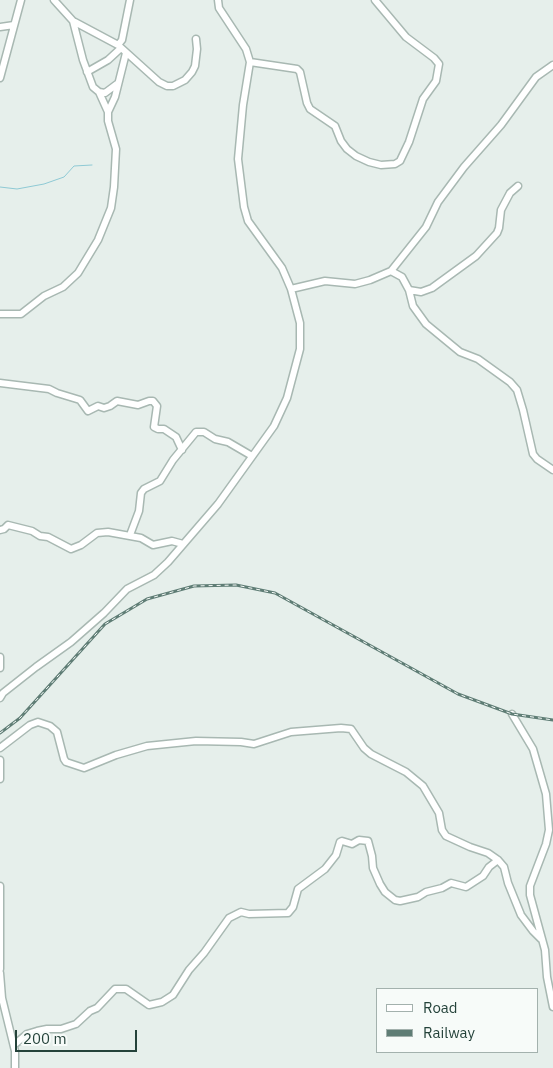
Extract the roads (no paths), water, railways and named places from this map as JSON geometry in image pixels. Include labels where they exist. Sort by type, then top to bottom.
[{"type":"street","points":[[0,78],[21,0]]},
{"type":"street","points":[[54,0],[73,21],[96,32],[122,49],[159,82],[167,86],[173,86],[185,80],[192,72],[195,66],[196,39]]},
{"type":"street","points":[[108,112],[115,97],[122,40],[130,0]]},
{"type":"street","points":[[0,698],[3,693],[71,642],[104,613],[127,589],[154,576],[168,562],[218,504],[274,426],[287,398],[300,349],[300,323],[292,289],[282,268],[248,221],[244,207],[238,159],[243,106],[250,62],[246,49],[219,8],[218,0]]},
{"type":"street","points":[[250,62],[297,69],[300,72],[310,109],[334,126],[341,141],[347,148],[356,156],[369,162],[382,165],[396,164],[404,155],[423,99],[436,80],[439,64],[434,58],[406,38],[376,0]]},
{"type":"street","points":[[0,314],[21,314],[36,302],[63,287],[82,268],[98,240],[111,208],[116,149],[108,121],[108,112],[99,92],[93,87],[87,72],[73,21]]},
{"type":"street","points":[[0,27],[14,25]]},
{"type":"street","points":[[87,72],[108,60],[122,49]]},
{"type":"street","points":[[292,289],[325,281],[355,284],[379,277],[391,271],[426,227],[438,202],[462,170],[501,125],[536,77],[553,65]]},
{"type":"street","points":[[99,92],[105,93],[117,84]]},
{"type":"street","points":[[409,290],[421,292],[432,288],[476,256],[497,233],[501,210],[510,193],[518,186]]},
{"type":"street","points":[[391,271],[402,276],[409,290],[413,306],[426,324],[460,352],[478,359],[510,382],[517,390],[533,454],[553,470]]},
{"type":"street","points":[[0,383],[49,389],[80,400],[88,411],[98,406],[104,408],[110,406],[117,401],[138,405],[148,400],[152,401],[157,406],[154,427],[164,429],[176,437],[182,450]]},
{"type":"street","points":[[130,535],[140,511],[141,493],[144,489],[160,481],[192,435],[199,431],[215,439],[228,442],[252,456]]},
{"type":"street","points":[[0,530],[8,525],[32,530],[40,536],[48,537],[71,549],[81,545],[97,533],[108,532],[141,538],[153,545],[172,540],[183,544]]},
{"type":"street","points":[[0,657],[0,668]]},
{"type":"street","points":[[512,714],[533,749],[546,794],[549,821],[546,844],[530,886],[532,906],[545,950],[546,977],[553,1007]]},
{"type":"street","points":[[0,748],[30,725],[38,722],[54,728],[57,732],[66,762],[84,768],[116,755],[147,746],[196,741],[254,744],[291,732],[347,728],[354,732],[364,748],[371,754],[406,772],[423,786],[439,813],[442,830],[446,836],[488,853],[498,860],[504,867],[508,883],[521,915],[541,939]]},
{"type":"street","points":[[0,760],[0,779]]},
{"type":"street","points":[[14,1045],[27,1034],[47,1029],[60,1029],[76,1024],[90,1011],[97,1008],[115,989],[126,989],[149,1005],[162,1002],[173,995],[189,970],[204,953],[222,925],[229,918],[241,912],[249,914],[288,913],[293,908],[298,888],[325,869],[336,855],[342,841],[352,844],[359,840],[368,841],[372,856],[372,868],[380,884],[385,892],[400,901],[418,897],[451,883],[466,887],[483,876],[489,867],[498,860]]},
{"type":"street","points":[[0,886],[0,971],[2,998],[14,1045],[15,1068]]},
{"type":"waterway","points":[[0,187],[17,189],[44,184],[64,177],[74,166],[92,165]]},
{"type":"railway","points":[[0,733],[20,718],[105,624],[147,599],[194,586],[236,585],[275,593],[458,694],[512,714],[553,720]]}]
